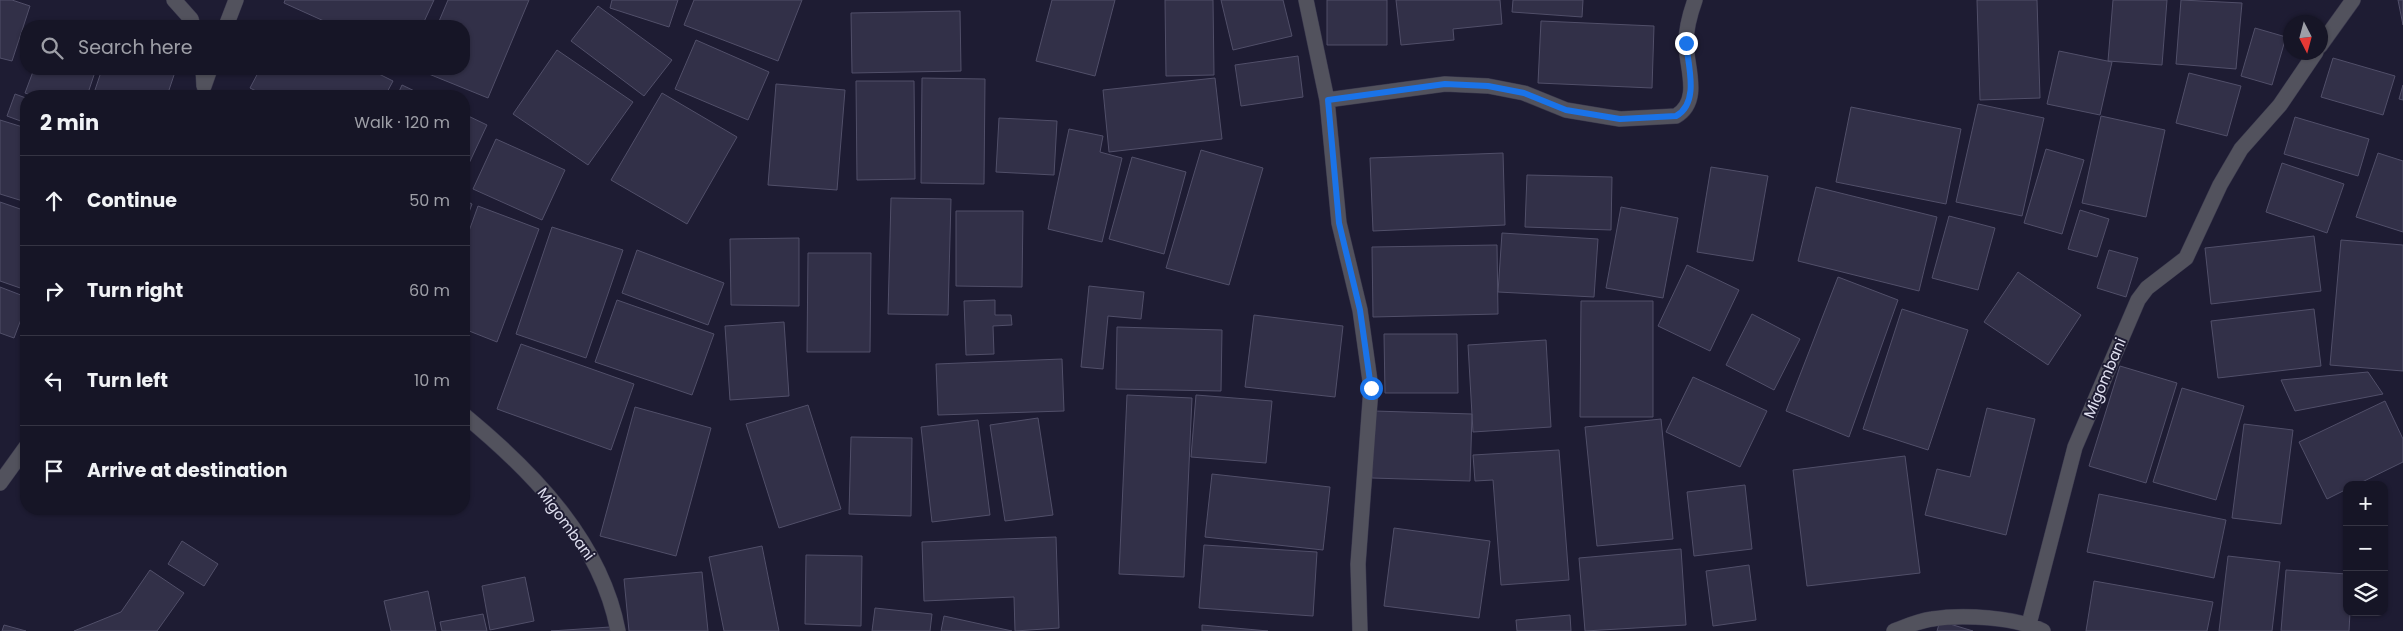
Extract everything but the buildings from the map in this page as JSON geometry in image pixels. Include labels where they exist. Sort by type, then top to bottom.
[{"type":"street","points":[[174,0],[190,20]]},
{"type":"street","points":[[228,20],[236,0]]},
{"type":"street","points":[[1306,0],[1328,100],[1339,223],[1360,310],[1371,388],[1358,564],[1360,631]]},
{"type":"street","points":[[1328,100],[1445,84],[1488,86],[1524,93],[1566,110],[1620,119],[1676,116],[1683,112],[1688,105],[1691,92],[1686,43],[1689,16],[1695,0]]},
{"type":"street","points":[[2328,35],[2353,0]]},
{"type":"street","name":"Migombani","points":[[2029,624],[2075,447],[2138,300],[2147,288],[2186,258],[2220,185],[2242,149],[2280,105],[2311,60]]},
{"type":"street","points":[[202,90],[203,75]]},
{"type":"street","points":[[202,90],[208,75]]},
{"type":"street","name":"Migombani","points":[[470,421],[547,493],[593,560],[614,611],[618,631]]},
{"type":"street","points":[[0,482],[20,455]]},
{"type":"street","points":[[1894,631],[1912,623],[1932,619],[1970,617],[2029,624],[2043,631]]},
{"type":"route","points":[[1371,388],[1360,310],[1339,223],[1328,100],[1445,84],[1488,86],[1524,93],[1566,110],[1620,119],[1662,119],[1676,116],[1683,112],[1688,105],[1691,92],[1686,43]]}]
